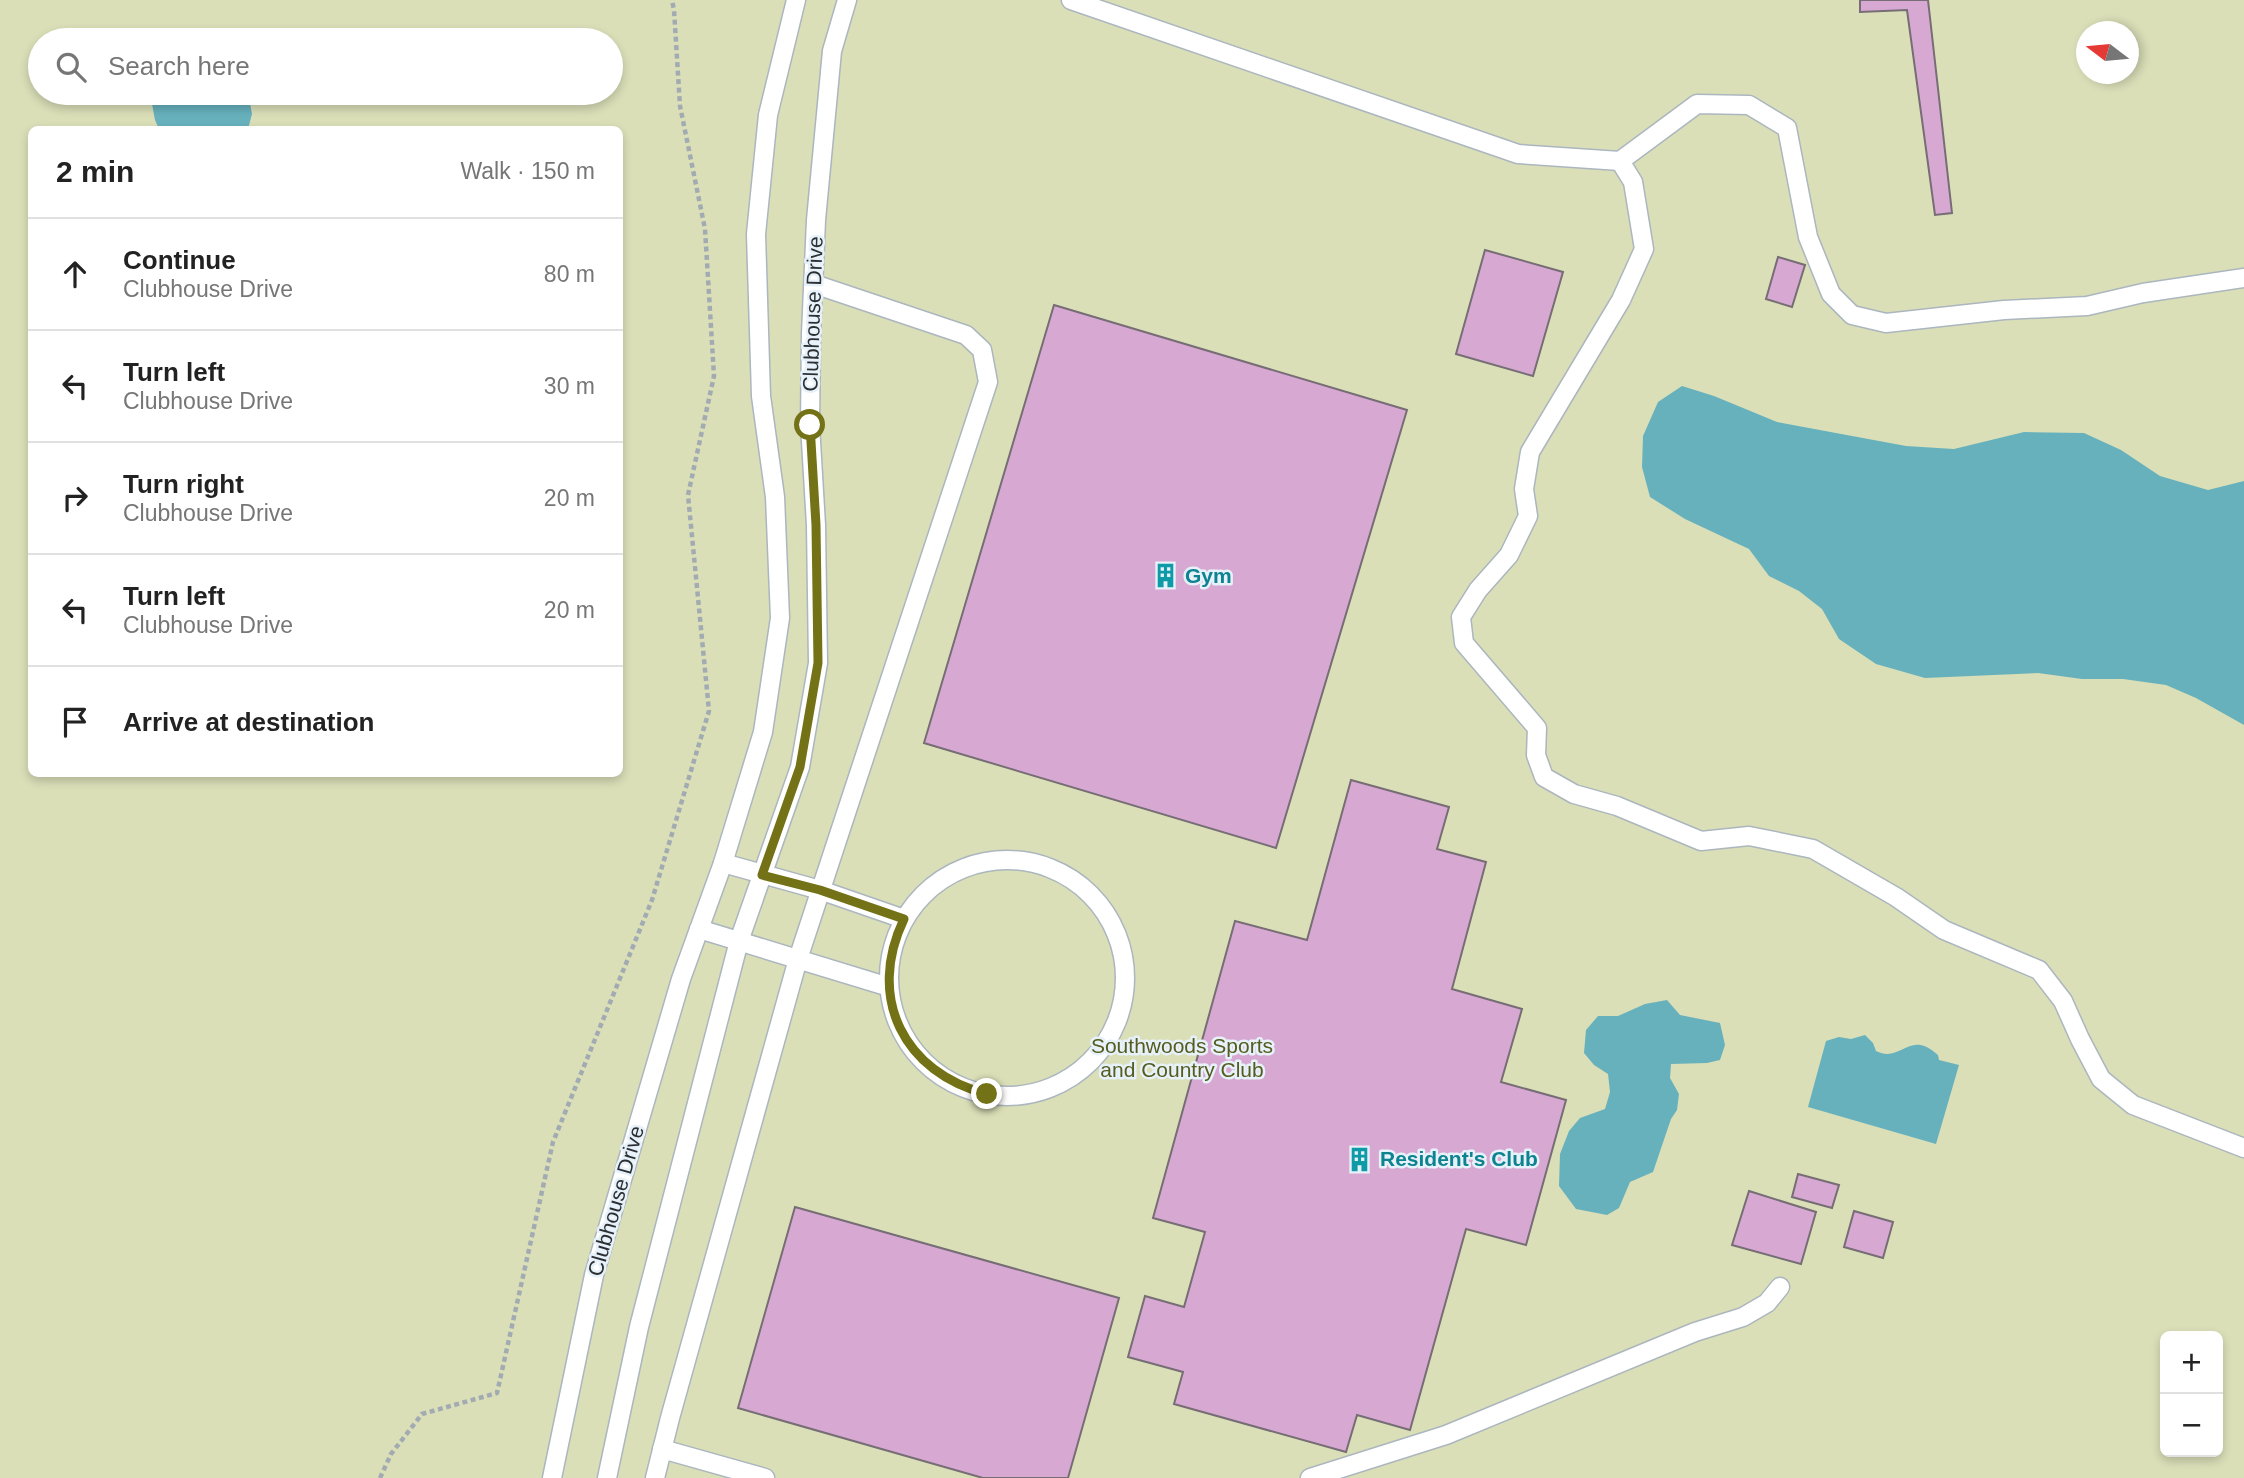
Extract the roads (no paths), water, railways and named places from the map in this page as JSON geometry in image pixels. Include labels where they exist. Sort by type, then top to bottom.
[{"type":"lane","name":"Clubhouse Drive","points":[[552,1478],[594,1275],[681,979],[723,863],[763,732],[780,618],[775,497],[761,396],[756,234],[768,115],[796,0]]},
{"type":"lane","name":"Clubhouse Drive","points":[[607,1478],[639,1327],[739,942],[800,767],[818,663],[816,525],[810,425],[816,220],[832,51],[847,0]]},
{"type":"lane","points":[[1071,0],[1109,7],[1518,154],[1620,161],[1697,104],[1749,105],[1787,128],[1808,237],[1832,294],[1852,315],[1886,323],[2004,310],[2087,306],[2143,293],[2244,278]]},
{"type":"lane","points":[[1620,161],[1633,182],[1644,249],[1621,300],[1530,453],[1524,489],[1528,516],[1508,555],[1478,590],[1461,617],[1464,643],[1537,728],[1536,755],[1544,777],[1574,794],[1617,806],[1701,841],[1749,836],[1813,849],[1896,897],[1944,930],[2039,970],[2063,1000],[2101,1079],[2133,1105],[2244,1148]]},
{"type":"lane","points":[[655,1478],[798,959],[988,382],[982,350],[966,335],[814,284]]},
{"type":"lane","points":[[1005,859],[1038,863],[1078,883],[1095,898],[1108,916],[1123,958],[1125,981],[1122,1003],[1104,1044],[1073,1076],[1032,1093],[998,1095],[965,1089],[946,1079],[927,1066],[912,1049],[893,1009],[889,987],[892,952],[904,919],[917,901],[933,886],[951,873],[972,864],[1005,859]]},
{"type":"lane","points":[[723,863],[820,890],[904,919]]},
{"type":"lane","points":[[699,929],[889,987]]},
{"type":"lane","points":[[1310,1478],[1446,1435],[1695,1332],[1743,1317],[1767,1303],[1780,1287]]},
{"type":"lane","points":[[662,1449],[765,1478]]},
{"type":"water","points":[[152,105],[250,105],[252,114],[249,126],[158,126]]},
{"type":"water","points":[[1682,386],[1777,422],[1906,446],[1954,449],[2024,432],[2084,433],[2121,450],[2160,476],[2208,490],[2244,481],[2244,725],[2196,698],[2166,685],[2038,673],[1925,678],[1876,664],[1839,639],[1822,609],[1799,591],[1769,576],[1749,549],[1685,519],[1650,497],[1642,467],[1643,436],[1658,402]]},
{"type":"water","points":[[1667,1000],[1680,1015],[1720,1023],[1725,1045],[1720,1060],[1671,1064],[1670,1078],[1679,1094],[1677,1110],[1671,1119],[1653,1172],[1630,1182],[1619,1208],[1607,1215],[1576,1209],[1559,1186],[1560,1154],[1569,1131],[1580,1118],[1605,1109],[1610,1092],[1608,1074],[1594,1065],[1584,1053],[1586,1030],[1598,1016],[1618,1016],[1645,1004]]},
{"type":"water","points":[[1865,1035],[1876,1051],[1885,1054],[1920,1045],[1938,1055],[1939,1060],[1959,1065],[1936,1144],[1808,1107],[1826,1041]]},
{"type":"place","name":"Gym","points":[[1165,576]]},
{"type":"place","name":"Resident's Club","points":[[1360,1159]]},
{"type":"park label","name":"Southwoods Sports and Country Club","points":[[1182,1058]]}]
